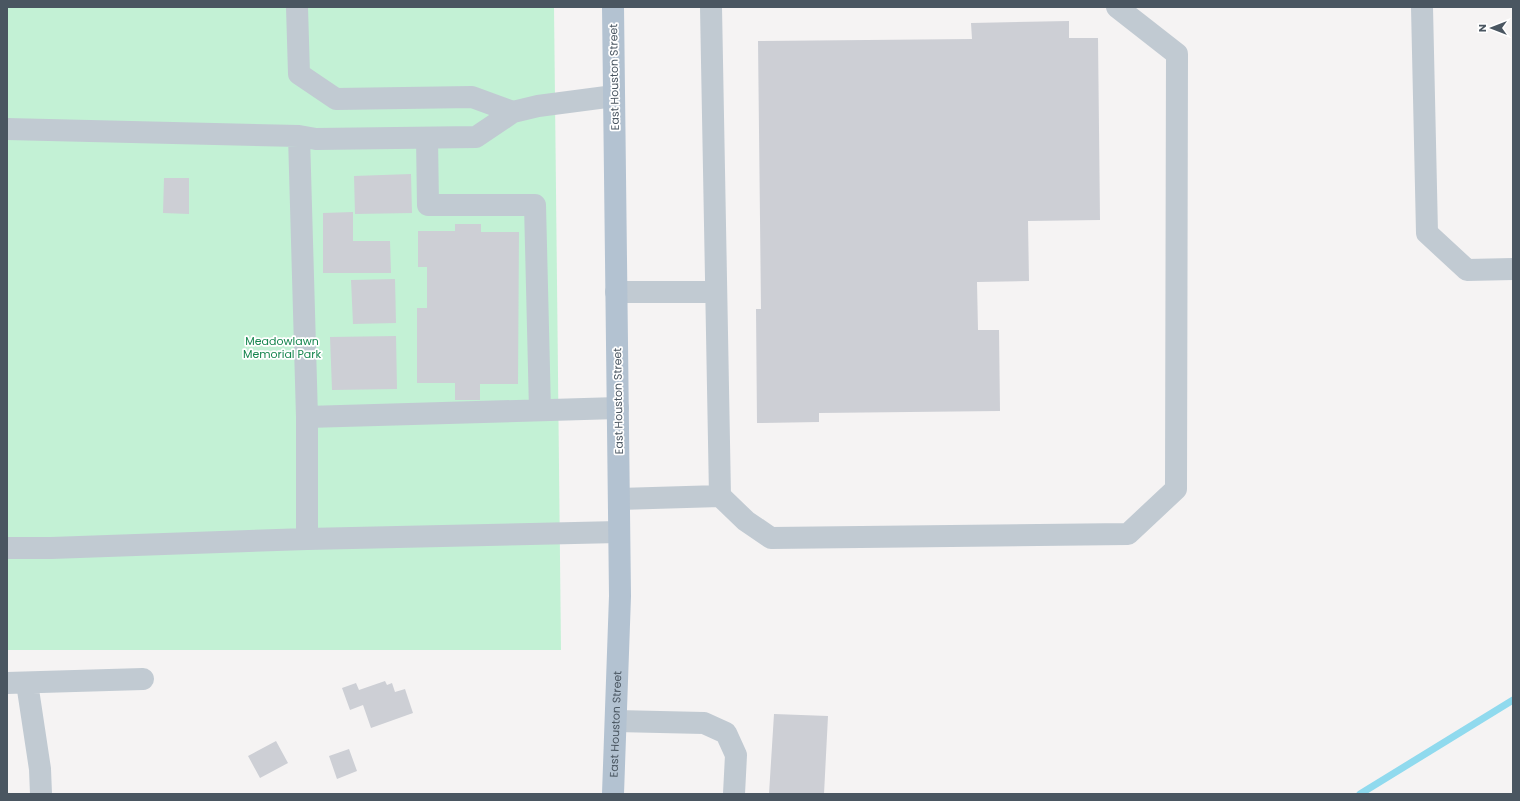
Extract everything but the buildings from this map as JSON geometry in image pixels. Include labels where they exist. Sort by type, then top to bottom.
[{"type":"main road","name":"East Houston Street","points":[[613,7],[620,596],[613,794]]},
{"type":"lane","points":[[296,7],[299,74],[336,99],[472,97],[513,112]]},
{"type":"lane","points":[[711,7],[720,496],[746,521],[771,538],[1128,534],[1176,489],[1177,54],[1117,7]]},
{"type":"lane","points":[[1422,7],[1427,233],[1467,270],[1513,269]]},
{"type":"lane","points":[[7,129],[299,136],[316,139],[476,137],[513,112],[538,106],[614,96]]},
{"type":"lane","points":[[299,136],[307,416],[307,539]]},
{"type":"lane","points":[[427,138],[428,205],[535,205],[540,410]]},
{"type":"lane","points":[[616,292],[716,292]]},
{"type":"lane","points":[[307,416],[618,408]]},
{"type":"lane","points":[[619,499],[720,496]]},
{"type":"lane","points":[[7,548],[619,532]]},
{"type":"lane","points":[[41,794],[40,769],[17,683],[143,679]]},
{"type":"lane","points":[[616,721],[704,723],[726,733],[736,755],[734,794]]},
{"type":"green space","name":"Meadowlawn Memorial Park","points":[[7,7],[554,7],[561,650],[7,650]]},
{"type":"waterway","points":[[1360,794],[1513,700]]}]
